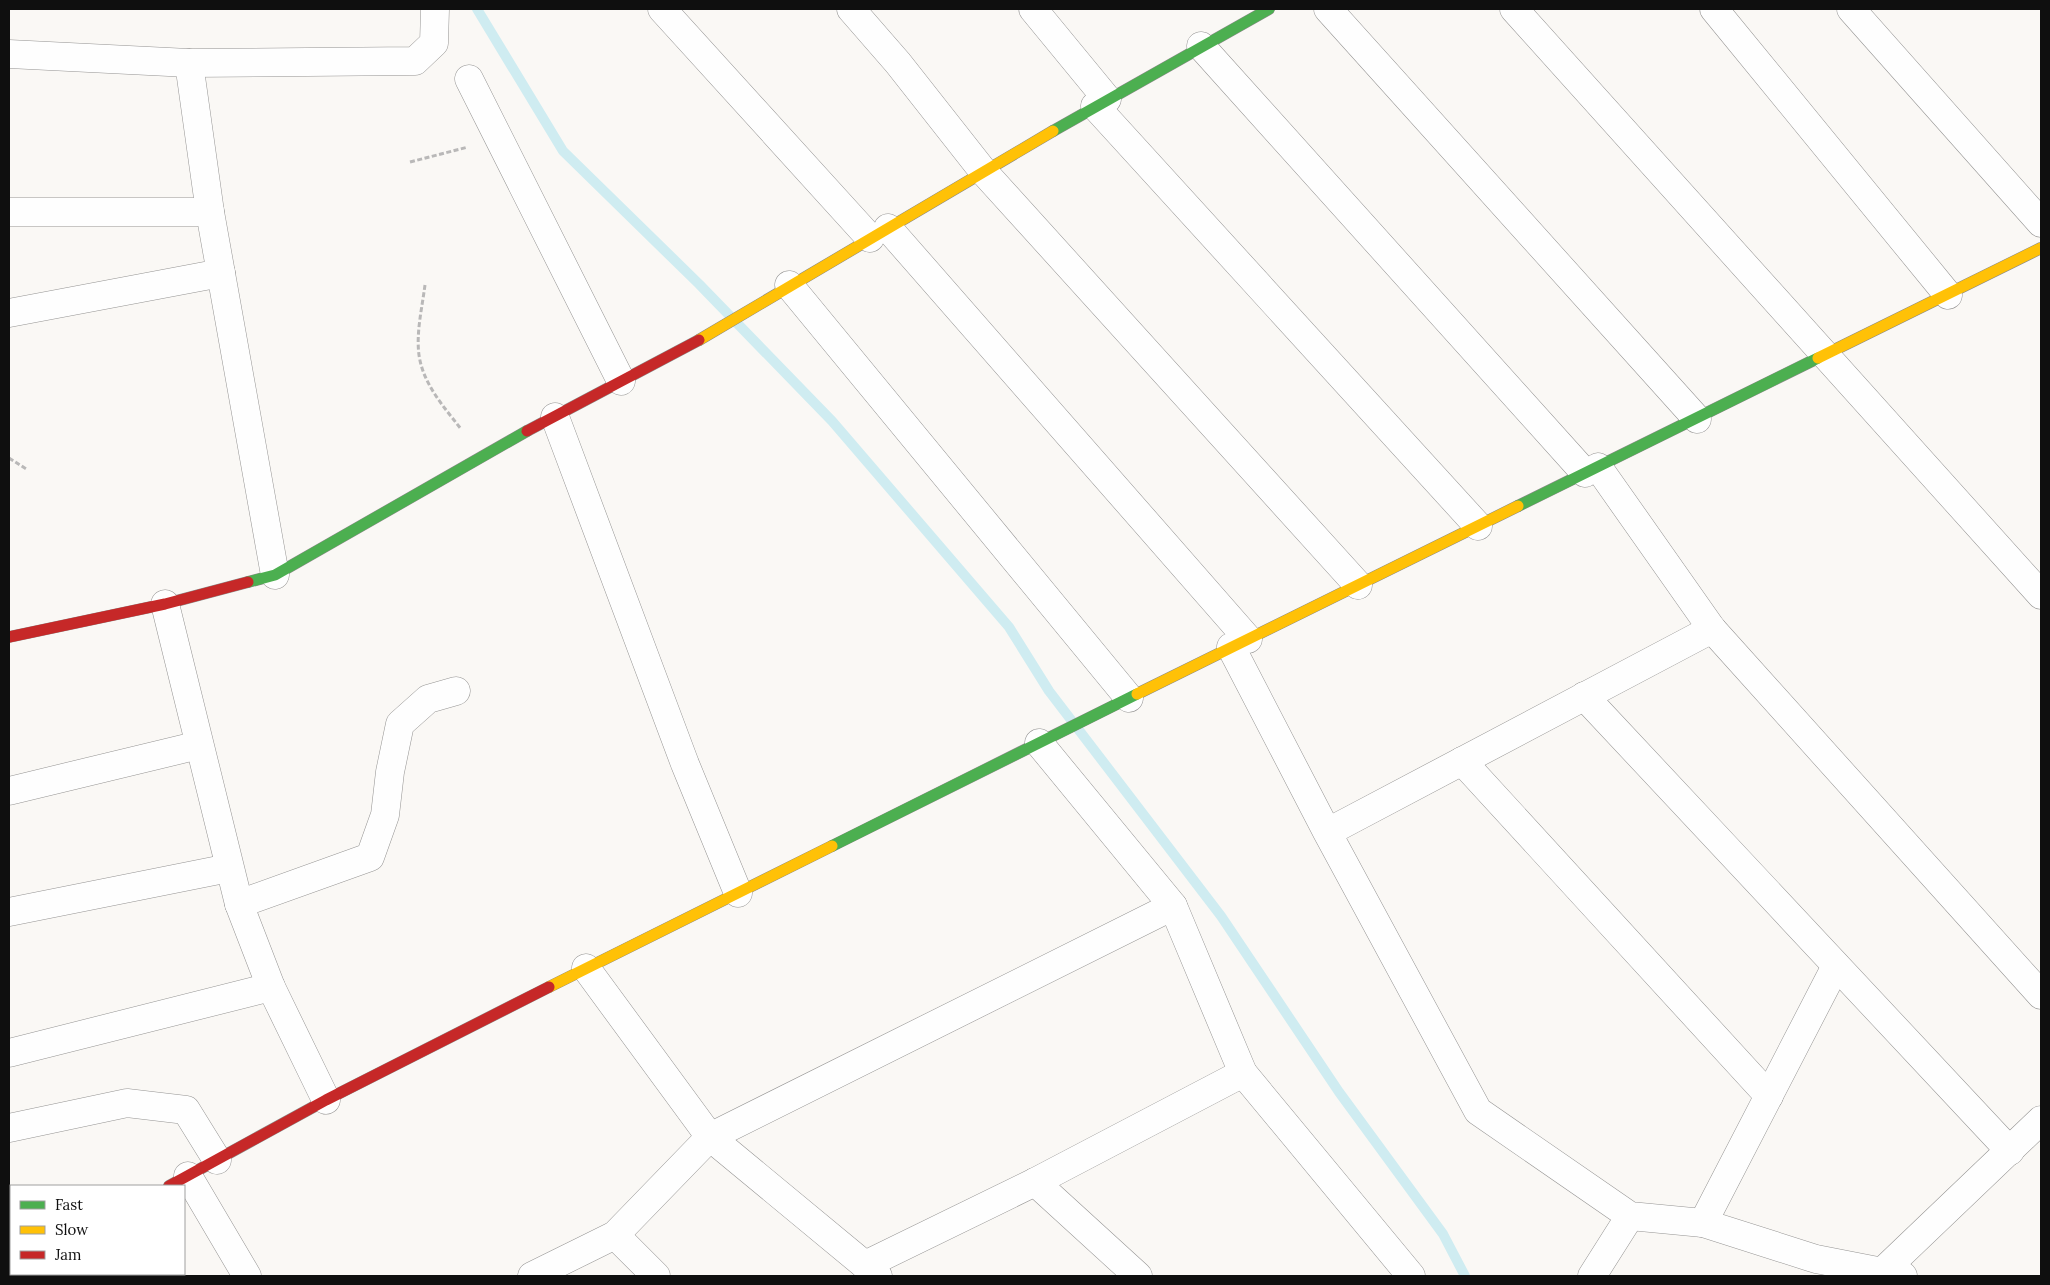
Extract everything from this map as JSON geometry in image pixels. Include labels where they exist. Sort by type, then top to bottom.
[{"type":"street","points":[[9,54],[189,63],[415,61],[434,43],[435,9]]},
{"type":"street","points":[[662,9],[879,233],[1240,643],[1328,832],[1478,1111],[1630,1216],[1703,1223],[1810,1267],[1893,1274],[2010,1150],[2041,1120]]},
{"type":"street","points":[[851,9],[898,63],[984,171],[1358,585]]},
{"type":"street","points":[[1033,9],[1101,102],[1478,526]]},
{"type":"street","points":[[9,637],[165,604],[275,575],[481,455],[706,336],[1101,102],[1269,9]]},
{"type":"street","points":[[1328,9],[1697,418]]},
{"type":"street","points":[[1514,9],[2041,595]]},
{"type":"street","points":[[1714,9],[1948,295]]},
{"type":"street","points":[[178,1181],[326,1100],[586,968],[1240,643],[1948,295],[2041,243],[1851,9]]},
{"type":"street","points":[[1201,46],[1591,470],[1712,629],[2041,995]]},
{"type":"street","points":[[189,63],[210,212],[275,575]]},
{"type":"street","points":[[469,79],[498,140],[621,381]]},
{"type":"street","points":[[9,212],[210,212]]},
{"type":"street","points":[[9,313],[221,273]]},
{"type":"street","points":[[779,292],[1119,703]]},
{"type":"street","points":[[555,417],[685,764],[738,892]]},
{"type":"street","points":[[165,604],[239,904],[271,987],[326,1100]]},
{"type":"street","points":[[1328,832],[1712,629]]},
{"type":"street","points":[[239,904],[370,857],[386,816],[390,772],[400,724],[428,699],[456,691]]},
{"type":"street","points":[[1584,696],[2010,1150]]},
{"type":"street","points":[[1046,739],[1173,906],[1243,1074],[1411,1276]]},
{"type":"street","points":[[9,791],[200,745]]},
{"type":"street","points":[[1462,761],[1769,1096]]},
{"type":"street","points":[[9,912],[229,868]]},
{"type":"street","points":[[532,1276],[615,1235],[710,1137],[1173,906]]},
{"type":"street","points":[[1703,1223],[1836,966]]},
{"type":"street","points":[[586,968],[710,1137],[871,1271],[1035,1182],[1243,1074]]},
{"type":"street","points":[[9,1053],[271,987]]},
{"type":"street","points":[[9,1128],[127,1103],[186,1110],[217,1160]]},
{"type":"street","points":[[1035,1182],[1138,1276]]},
{"type":"street","points":[[185,1191],[247,1276]]},
{"type":"street","points":[[1592,1276],[1630,1216]]},
{"type":"street","points":[[615,1235],[656,1276]]},
{"type":"path","points":[[410,162],[498,140]]},
{"type":"path","points":[[425,286],[419,322],[419,356],[431,390],[481,455]]},
{"type":"path","points":[[9,458],[28,470]]},
{"type":"waterway","points":[[477,9],[563,151],[699,284],[832,421],[1009,627],[1049,691],[1221,916],[1339,1092],[1443,1234],[1465,1276]]},
{"type":"traffic: fast","points":[[1053,131],[1269,9]]},
{"type":"traffic: fast","points":[[1518,506],[1818,358]]},
{"type":"traffic: fast","points":[[248,582],[275,575],[527,431]]},
{"type":"traffic: fast","points":[[832,846],[1137,694]]},
{"type":"traffic: slow","points":[[699,340],[1053,131]]},
{"type":"traffic: slow","points":[[1818,358],[2041,248]]},
{"type":"traffic: slow","points":[[1137,694],[1518,506]]},
{"type":"traffic: slow","points":[[549,987],[832,846]]},
{"type":"traffic: jam","points":[[527,431],[699,340]]},
{"type":"traffic: jam","points":[[9,637],[165,604],[248,582]]},
{"type":"traffic: jam","points":[[171,1185],[326,1100],[549,987]]}]
